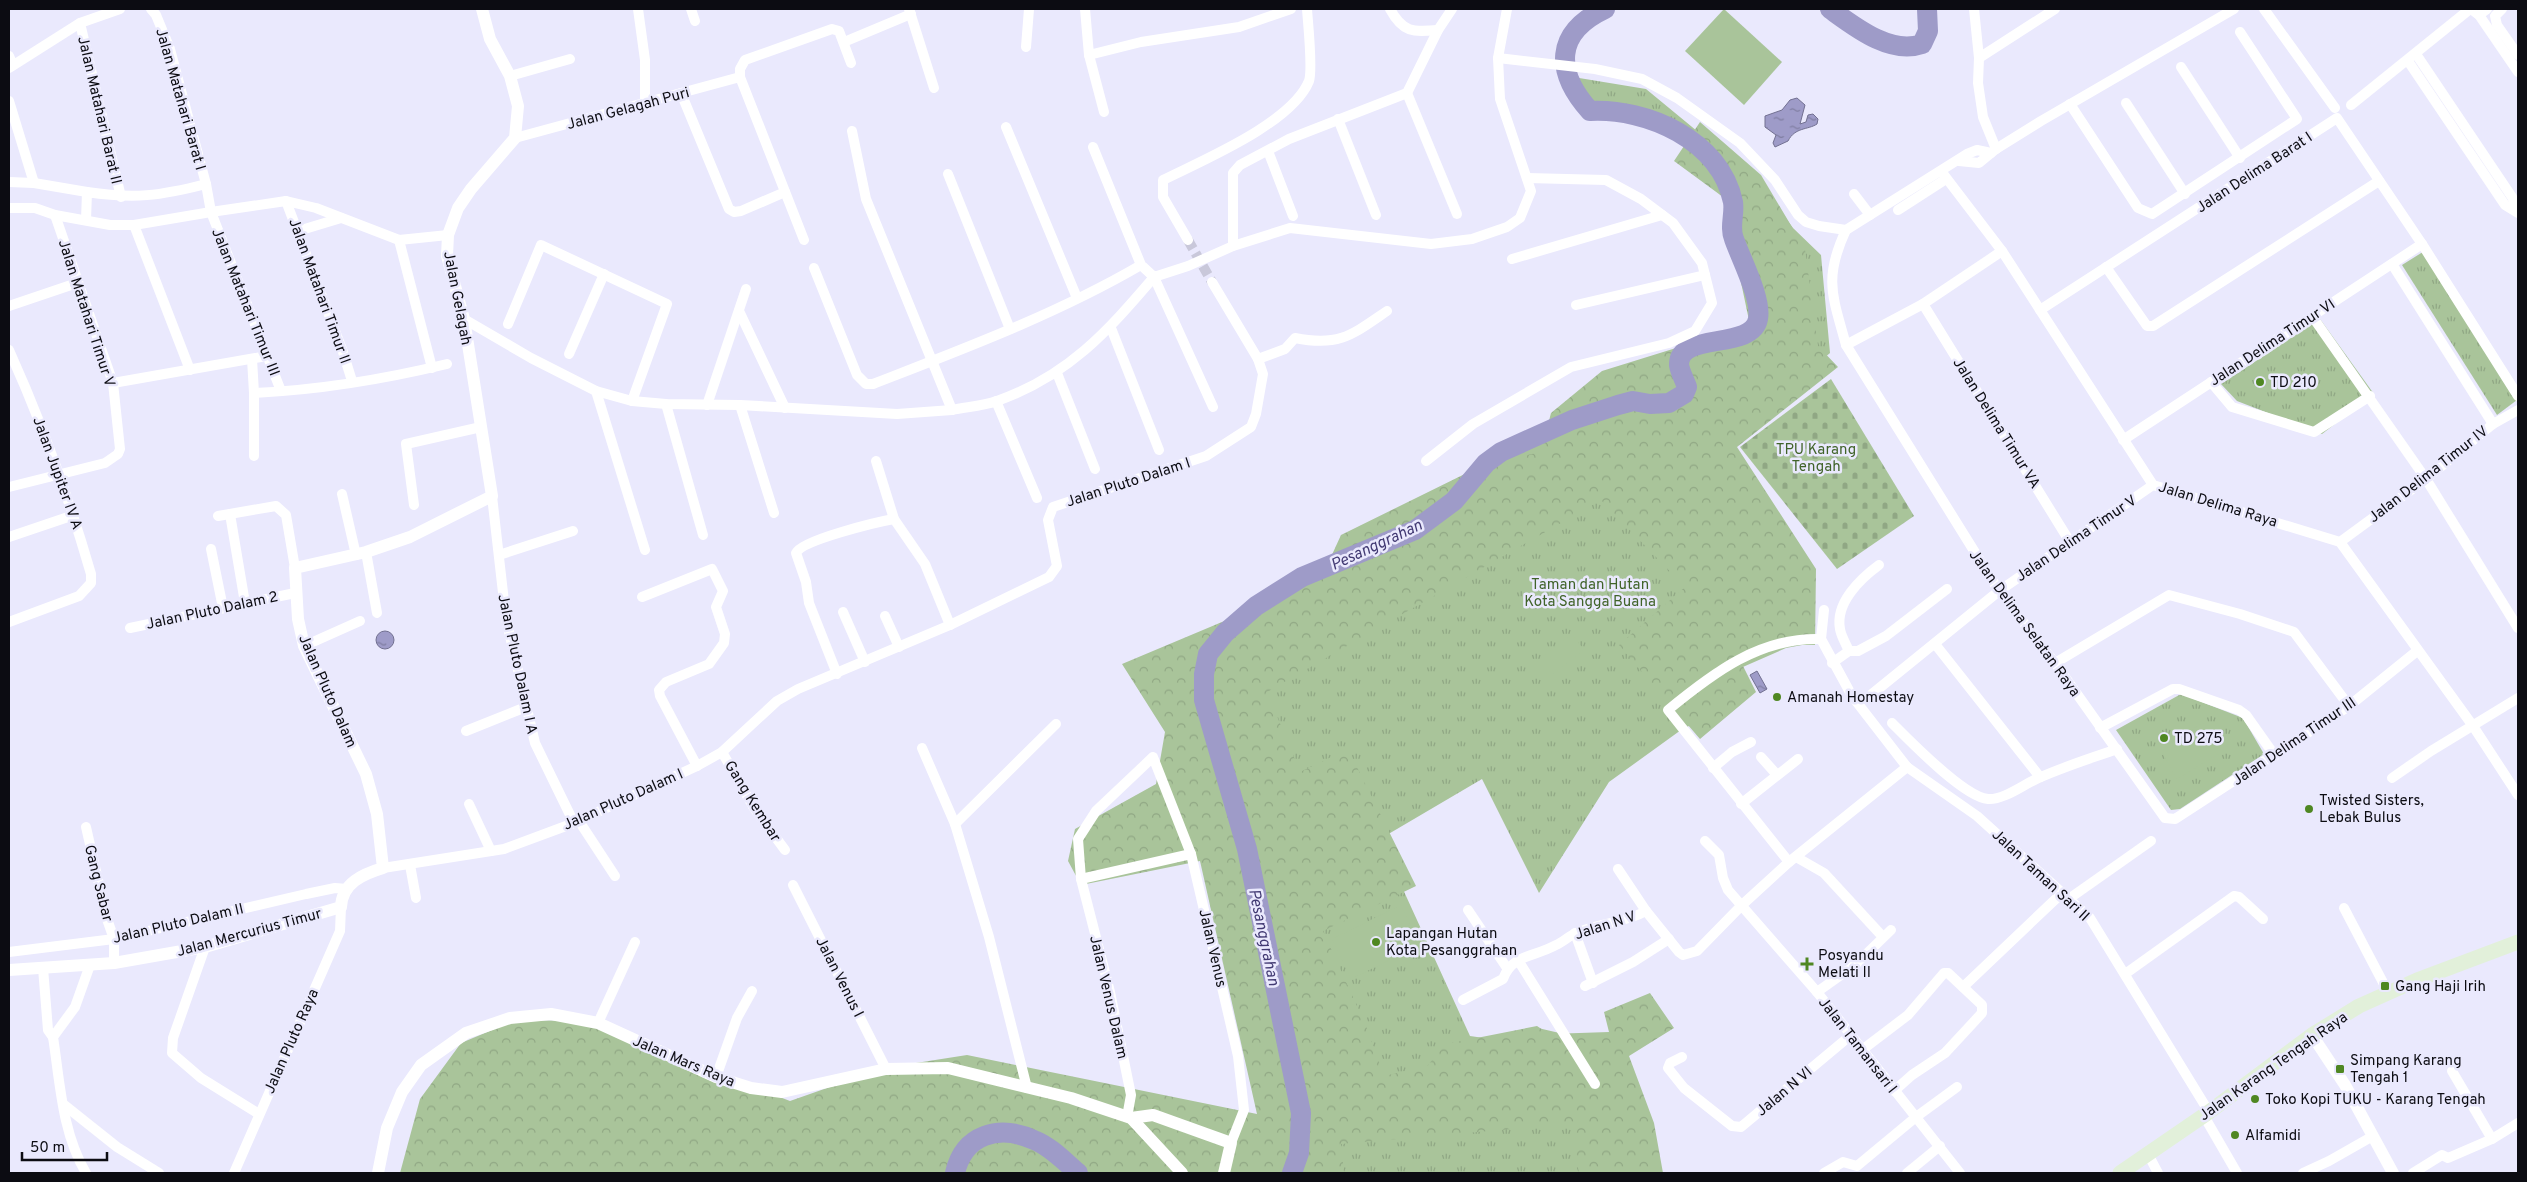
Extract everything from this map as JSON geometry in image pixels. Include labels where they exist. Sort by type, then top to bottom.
[{"type":"main road","name":"Jalan Karang Tengah Raya","points":[[2120,1173],[2206,1114],[2312,1035],[2359,1006],[2388,992],[2518,942]]},
{"type":"street","points":[[10,63],[80,23],[120,9]]},
{"type":"street","points":[[482,9],[490,39],[510,76],[518,106],[515,138]]},
{"type":"street","points":[[638,9],[645,60],[645,104]]},
{"type":"street","points":[[691,9],[694,20]]},
{"type":"street","points":[[1026,47],[1029,9]]},
{"type":"street","points":[[1084,9],[1089,55],[1104,112]]},
{"type":"street","points":[[1089,55],[1141,42],[1239,28],[1291,9]]},
{"type":"street","points":[[1188,240],[1163,197],[1163,180],[1255,133],[1300,98],[1310,79],[1307,9]]},
{"type":"street","points":[[1390,9],[1397,22],[1412,32],[1438,30]]},
{"type":"street","points":[[1233,246],[1233,173],[1240,165],[1289,139],[1407,93],[1438,30],[1452,9]]},
{"type":"street","points":[[464,319],[531,358],[596,391],[632,401],[897,414],[950,405],[996,401],[1057,372],[1111,328],[1154,276],[1188,266],[1233,246],[1290,228],[1431,244],[1472,239],[1507,227],[1520,218],[1531,191],[1500,99],[1498,58],[1507,9]]},
{"type":"street","points":[[1974,9],[1979,58],[1978,83],[1983,117],[1993,151]]},
{"type":"street","points":[[1979,58],[2055,9]]},
{"type":"street","points":[[1898,210],[1944,175],[1959,161],[1977,150],[1993,151],[2234,9]]},
{"type":"street","points":[[2264,9],[2335,108]]},
{"type":"street","points":[[2502,9],[2494,16],[2497,25],[2518,54]]},
{"type":"street","points":[[2350,105],[2393,69],[2477,10],[2518,72]]},
{"type":"street","name":"Jalan Matahari Barat I","points":[[153,12],[170,49],[206,184],[211,212]]},
{"type":"street","points":[[844,42],[910,12],[934,88]]},
{"type":"street","name":"Jalan Matahari Barat II","points":[[80,23],[121,197]]},
{"type":"street","points":[[804,240],[740,76],[741,63],[832,29],[839,32],[852,63]]},
{"type":"street","points":[[2070,104],[2138,208],[2152,214],[2297,120],[2240,32]]},
{"type":"street","points":[[2412,57],[2512,197],[2518,213]]},
{"type":"street","points":[[1498,58],[1595,69],[1642,79],[1677,98],[1740,143],[1775,180],[1798,215],[1806,222],[1819,226],[1846,230],[1944,175]]},
{"type":"street","points":[[510,76],[570,60]]},
{"type":"street","points":[[2181,67],[2240,158]]},
{"type":"street","name":"Jalan Gelagah Puri","points":[[515,138],[645,104],[740,76]]},
{"type":"street","points":[[681,93],[729,209],[734,212],[741,211],[785,192]]},
{"type":"street","points":[[1407,93],[1456,214]]},
{"type":"street","points":[[9,101],[34,183]]},
{"type":"street","points":[[2126,103],[2184,194]]},
{"type":"street","name":"Jalan Delima Barat I","points":[[2040,310],[2337,118],[2422,244],[2518,396]]},
{"type":"street","points":[[1338,119],[1376,215]]},
{"type":"street","points":[[1006,127],[1077,298]]},
{"type":"street","points":[[852,131],[866,199],[950,405]]},
{"type":"street","name":"Jalan Gelagah","points":[[492,496],[464,319],[447,256],[448,235],[458,208],[471,189],[515,138]]},
{"type":"street","points":[[1093,148],[1140,265],[1154,276],[1213,407]]},
{"type":"street","points":[[1268,151],[1293,216]]},
{"type":"street","points":[[948,174],[1010,329]]},
{"type":"street","name":"Jalan Delima Raya","points":[[1944,175],[2002,251],[2153,485],[2340,542]]},
{"type":"street","points":[[1426,462],[1473,424],[1571,367],[1669,343],[1694,332],[1712,303],[1702,263],[1674,223],[1641,199],[1606,180],[1527,178]]},
{"type":"street","points":[[9,182],[34,183],[121,197],[168,194],[206,184]]},
{"type":"street","points":[[2106,267],[2147,326],[2153,326],[2379,182]]},
{"type":"street","points":[[86,220],[87,192]]},
{"type":"street","points":[[1854,194],[1870,215]]},
{"type":"street","points":[[9,208],[35,208],[55,215],[110,225],[134,225],[286,201],[316,208],[399,240],[448,235]]},
{"type":"street","name":"Jalan Matahari Timur II","points":[[286,201],[352,381]]},
{"type":"street","name":"Jalan Matahari Timur III","points":[[211,212],[282,391]]},
{"type":"street","name":"Jalan Matahari Timur V","points":[[55,215],[77,283],[113,382],[120,449],[118,454],[104,463],[59,474]]},
{"type":"street","points":[[1512,259],[1662,215]]},
{"type":"street","points":[[298,231],[341,218]]},
{"type":"street","points":[[134,225],[190,370]]},
{"type":"street","name":"Jalan Delima Selatan Raya","points":[[1846,230],[1831,280],[1834,307],[1846,345],[1998,590],[2055,663],[2165,818]]},
{"type":"street","points":[[399,240],[432,368]]},
{"type":"street","name":"Jalan Delima Timur VI","points":[[2123,440],[2422,244]]},
{"type":"street","points":[[508,324],[541,245],[667,304],[632,401]]},
{"type":"street","points":[[1846,345],[1923,304],[2002,251]]},
{"type":"street","points":[[2392,264],[2493,424]]},
{"type":"street","points":[[814,268],[861,381],[873,384],[934,365],[1098,289],[1140,265]]},
{"type":"street","points":[[569,354],[604,274]]},
{"type":"street","points":[[1576,305],[1705,275]]},
{"type":"street","name":"Jalan Pluto Dalam I","points":[[383,868],[491,851],[576,822],[697,766],[722,752],[777,702],[798,689],[950,625],[1049,577],[1056,566],[1048,520],[1053,507],[1206,456],[1251,426],[1256,414],[1263,374],[1258,360],[1212,282]]},
{"type":"street","points":[[9,306],[77,283]]},
{"type":"street","points":[[707,404],[746,288]]},
{"type":"street","name":"Jalan Delima Timur VA","points":[[1923,304],[2070,542]]},
{"type":"street","points":[[739,311],[784,408]]},
{"type":"street","points":[[1258,360],[1285,349],[1295,338],[1317,342],[1350,336],[1387,311]]},
{"type":"street","points":[[2312,316],[2370,396],[2426,479],[2518,628]]},
{"type":"street","points":[[1111,328],[1159,450]]},
{"type":"street","name":"Jalan Jupiter IV A","points":[[9,350],[30,396],[59,474],[92,574],[91,583],[79,596],[9,622]]},
{"type":"street","points":[[113,382],[267,356]]},
{"type":"street","points":[[252,359],[254,456]]},
{"type":"street","points":[[254,393],[352,381],[447,364]]},
{"type":"street","points":[[1057,372],[1095,469]]},
{"type":"street","points":[[2211,382],[2232,407],[2314,432],[2370,396]]},
{"type":"street","points":[[596,391],[645,550]]},
{"type":"street","points":[[996,401],[1037,498]]},
{"type":"street","points":[[666,404],[703,535]]},
{"type":"street","points":[[740,405],[774,513]]},
{"type":"street","name":"Jalan Delima Timur IV","points":[[2340,542],[2426,479],[2493,424],[2518,410]]},
{"type":"street","points":[[414,505],[406,444],[481,427]]},
{"type":"street","points":[[876,461],[894,518],[925,564],[950,625]]},
{"type":"street","points":[[9,487],[59,474]]},
{"type":"street","name":"Jalan Delima Timur V","points":[[1872,694],[1935,644],[1998,590],[2153,485]]},
{"type":"street","points":[[342,494],[361,553],[377,613]]},
{"type":"street","points":[[218,516],[276,506],[284,511],[295,568],[361,553],[410,537],[492,496]]},
{"type":"street","name":"Jalan Pluto Dalam I A","points":[[492,496],[506,619],[535,743],[576,822],[615,876]]},
{"type":"street","points":[[230,514],[246,603]]},
{"type":"street","points":[[9,537],[74,515]]},
{"type":"street","points":[[837,674],[809,603],[806,582],[796,553],[799,548],[824,537],[894,518]]},
{"type":"street","points":[[499,555],[573,531]]},
{"type":"street","points":[[2340,542],[2472,726],[2518,795]]},
{"type":"street","points":[[211,550],[223,608]]},
{"type":"street","points":[[1849,650],[1840,628],[1842,608],[1860,578],[1879,565]]},
{"type":"street","name":"Jalan Pluto Dalam","points":[[295,568],[295,593],[304,646],[366,774],[377,814],[383,868]]},
{"type":"street","points":[[642,597],[712,569],[723,591],[716,607],[726,634],[724,643],[709,664],[666,682],[659,690],[660,696],[697,766]]},
{"type":"street","points":[[1832,663],[1849,650],[1858,651],[1886,636],[1947,589]]},
{"type":"street","name":"Jalan Pluto Dalam 2","points":[[130,628],[295,593]]},
{"type":"street","points":[[2055,663],[2169,595],[2240,614],[2294,632],[2349,706]]},
{"type":"street","points":[[1824,610],[1821,639],[1798,638],[1747,654],[1702,682],[1668,710],[1741,804],[1793,860],[1824,874],[1883,937]]},
{"type":"street","points":[[842,612],[865,662]]},
{"type":"street","points":[[885,616],[899,647]]},
{"type":"street","points":[[304,646],[360,621]]},
{"type":"street","name":"Jalan Taman Sari II","points":[[1821,639],[1832,663],[1852,696],[1907,767],[1977,816],[2067,895],[2090,918],[2125,974],[2206,1114],[2237,1173]]},
{"type":"street","points":[[1935,644],[2040,777]]},
{"type":"street","name":"Jalan Delima Timur III","points":[[2165,818],[2175,819],[2275,756],[2349,706],[2417,651]]},
{"type":"street","points":[[2100,728],[2166,691],[2179,688],[2239,710],[2246,715],[2275,756]]},
{"type":"street","points":[[2392,778],[2518,698]]},
{"type":"street","points":[[466,731],[526,707]]},
{"type":"street","points":[[1892,723],[1932,762],[1978,796],[1989,799],[2001,796],[2040,777],[2117,749]]},
{"type":"street","points":[[955,824],[1056,724]]},
{"type":"street","points":[[1713,768],[1732,752],[1752,742]]},
{"type":"street","points":[[922,748],[955,824],[991,946],[1027,1088]]},
{"type":"street","name":"Gang Kembar","points":[[722,752],[754,808],[785,850]]},
{"type":"street","name":"Jalan Venus","points":[[1153,757],[1192,854],[1238,1056],[1244,1110],[1231,1143]]},
{"type":"street","name":"Jalan Venus Dalam","points":[[1129,1118],[1131,1095],[1110,992],[1081,879],[1078,840],[1096,811],[1153,757]]},
{"type":"street","points":[[1761,758],[1777,775]]},
{"type":"street","points":[[1741,804],[1798,758]]},
{"type":"street","points":[[1742,905],[1793,860],[1907,767]]},
{"type":"street","points":[[469,804],[491,851]]},
{"type":"street","name":"Gang Sabar","points":[[86,827],[107,919],[114,939],[114,963]]},
{"type":"street","name":"Jalan Tamansari I","points":[[1705,841],[1719,855],[1723,878],[1728,890],[1817,992],[1960,1173]]},
{"type":"street","points":[[1963,987],[2067,895],[2150,841]]},
{"type":"street","points":[[1081,879],[1192,854]]},
{"type":"street","points":[[410,865],[416,898]]},
{"type":"street","points":[[341,907],[341,899],[347,889],[361,876],[383,868]]},
{"type":"street","name":"Jalan N V","points":[[1618,869],[1646,910],[1683,955],[1697,951],[1742,905]]},
{"type":"street","name":"Jalan Venus I","points":[[793,885],[886,1068]]},
{"type":"street","name":"Jalan Pluto Dalam II","points":[[9,952],[114,939],[306,894],[335,888],[347,889]]},
{"type":"street","points":[[2125,974],[2234,896],[2239,897],[2263,919]]},
{"type":"street","name":"Jalan Mercurius Timur","points":[[9,970],[114,963],[205,947],[341,907]]},
{"type":"street","name":"Jalan Pluto Raya","points":[[232,1172],[340,931],[341,907]]},
{"type":"street","points":[[2344,908],[2388,992]]},
{"type":"street","points":[[1468,910],[1507,968]]},
{"type":"street","name":"Jalan N V","points":[[1463,1000],[1503,979],[1507,968],[1518,960],[1556,946],[1575,933],[1636,916],[1646,910]]},
{"type":"street","points":[[1817,992],[1854,965],[1891,930]]},
{"type":"street","points":[[1575,933],[1589,984],[1633,962],[1669,939]]},
{"type":"street","points":[[598,1023],[635,942]]},
{"type":"street","points":[[205,947],[173,1038],[172,1052],[200,1078],[259,1114]]},
{"type":"street","points":[[1518,960],[1595,1084]]},
{"type":"street","points":[[53,1037],[75,1008],[90,965]]},
{"type":"street","points":[[43,968],[48,1030],[53,1037],[63,1104],[75,1154],[86,1173]]},
{"type":"street","points":[[1862,1050],[1908,1015],[1941,975],[1948,973],[1982,1005],[1982,1013],[1946,1053],[1912,1075],[1894,1091]]},
{"type":"street","points":[[716,1077],[737,1018],[752,991]]},
{"type":"street","name":"Jalan Mars Raya","points":[[378,1173],[387,1128],[402,1092],[421,1065],[466,1033],[510,1018],[551,1014],[598,1023],[716,1077],[751,1088],[782,1092],[886,1068],[948,1068],[1071,1098],[1129,1118],[1153,1115],[1231,1143]]},
{"type":"street","name":"Jalan N VI","points":[[1682,1057],[1670,1063],[1668,1068],[1684,1088],[1732,1126],[1741,1127],[1851,1035]]},
{"type":"street","points":[[2312,1035],[2345,1086],[2393,1173]]},
{"type":"street","points":[[2452,1070],[2492,1139]]},
{"type":"street","points":[[1824,1173],[1843,1162],[1857,1166],[1916,1117],[1957,1087]]},
{"type":"street","points":[[63,1104],[118,1147],[159,1173]]},
{"type":"street","name":"Jalan Mars Raya","points":[[1129,1118],[1182,1173]]},
{"type":"street","points":[[2412,1173],[2442,1156],[2448,1158],[2492,1139],[2518,1123]]},
{"type":"street","points":[[2303,1173],[2329,1162],[2373,1136]]},
{"type":"street","points":[[1224,1173],[1231,1143]]},
{"type":"street","points":[[1907,1173],[1940,1146]]},
{"type":"street","points":[[2148,1154],[2158,1173]]},
{"type":"green space","points":[[1724,9],[1782,62],[1744,105],[1685,51]]},
{"type":"green space","name":"Taman dan Hutan Kota Sangga Buana","points":[[1567,76],[1646,89],[1760,183],[1793,228],[1821,255],[1830,353],[1727,440],[1813,643],[1786,648],[1736,670],[1744,698],[1681,730],[1609,782],[1539,893],[1482,779],[1380,839],[1470,1036],[1484,1038],[1538,1028],[1581,1038],[1600,1033],[1645,1126],[1601,1173],[1292,1173],[1225,633],[1256,606],[1302,577],[1332,564],[1473,476],[1501,452],[1572,420],[1736,338],[1758,320],[1733,203],[1703,149],[1681,134],[1652,122],[1622,112],[1590,111],[1575,95]]},
{"type":"green space","points":[[1700,122],[1761,175],[1805,249],[1818,346],[1838,367],[1737,447],[1816,569],[1815,645],[1788,645],[1741,662],[1756,692],[1700,739],[1619,645],[1685,587],[1601,500],[1267,692],[1300,772],[1348,749],[1416,886],[1323,931],[1366,1026],[1384,1076],[1427,1066],[1446,1044],[1537,1026],[1549,1034],[1609,1032],[1604,1012],[1650,993],[1674,1028],[1629,1056],[1654,1123],[1663,1173],[1579,1173],[1570,1124],[1341,1144],[1344,1173],[400,1173],[420,1099],[461,1043],[516,1020],[581,1021],[790,1101],[884,1068],[967,1055],[1257,1114],[1200,861],[1081,885],[1068,861],[1075,829],[1156,784],[1165,732],[1122,664],[1320,581],[1341,535],[1483,465],[1541,452],[1551,413],[1602,371],[1750,325],[1723,197],[1674,161]]},
{"type":"green space","points":[[2426,250],[2517,400],[2497,415],[2402,265]]},
{"type":"green space","points":[[2320,319],[2374,394],[2322,434],[2237,401],[2221,384]]},
{"type":"green space","name":"TPU Karang Tengah","points":[[1831,379],[1914,516],[1837,569],[1740,447]]},
{"type":"green space","points":[[1572,634],[1584,650],[1549,677],[1537,661]]},
{"type":"green space","points":[[2181,694],[2243,718],[2264,754],[2180,809],[2171,810],[2116,730]]},
{"type":"green space","points":[[2203,723],[2220,753],[2177,779],[2160,749]]},
{"type":"green space","name":"Lapangan Hutan Kota Pesanggrahan","points":[[1401,905],[1420,945],[1351,979],[1332,939]]},
{"type":"water","points":[[1797,98],[1805,105],[1800,124],[1806,122],[1808,115],[1813,114],[1818,119],[1817,124],[1794,133],[1788,141],[1775,147],[1773,143],[1776,135],[1765,127],[1765,116],[1782,110],[1790,100]]},
{"type":"water","points":[[385,631],[391,634],[394,640],[391,646],[385,649],[379,646],[376,640],[379,634]]},
{"type":"water","points":[[1757,671],[1767,689],[1760,693],[1750,675]]},
{"type":"waterway","name":"Pesanggrahan","points":[[1292,1173],[1299,1153],[1301,1113],[1247,849],[1204,700],[1204,674],[1208,654],[1225,633],[1256,606],[1302,577],[1415,530],[1454,501],[1486,463],[1501,452],[1572,420],[1618,405],[1633,401],[1650,404],[1669,403],[1684,394],[1687,387],[1679,365],[1682,355],[1690,348],[1702,344],[1743,335],[1753,329],[1758,319],[1754,290],[1733,234],[1733,202],[1725,180],[1713,161],[1697,145],[1678,132],[1657,122],[1635,115],[1590,111],[1570,82],[1565,54],[1569,42],[1576,30],[1588,19],[1605,9]]},
{"type":"waterway","name":"Pesanggrahan","points":[[1830,9],[1850,24],[1873,37],[1885,43],[1898,46],[1922,44],[1928,31],[1927,9]]},
{"type":"waterway","name":"Pesanggrahan","points":[[955,1173],[966,1149],[975,1141],[996,1133],[1021,1135],[1040,1143],[1078,1173]]},
{"type":"tunnel","points":[[1188,240],[1212,282]]},
{"type":"place","name":"TD 210","points":[[2260,382]]},
{"type":"place","name":"Amanah Homestay","points":[[1777,697]]},
{"type":"place","name":"TD 275","points":[[2164,738]]},
{"type":"place","name":"Twisted Sisters, Lebak Bulus","points":[[2309,809]]},
{"type":"place","name":"Lapangan Hutan Kota Pesanggrahan","points":[[1376,942]]},
{"type":"place","name":"Posyandu Melati II","points":[[1807,964]]},
{"type":"place","name":"Gang Haji Irih","points":[[2385,986]]},
{"type":"place","name":"Simpang Karang Tengah 1","points":[[2340,1069]]},
{"type":"place","name":"Toko Kopi TUKU - Karang Tengah","points":[[2255,1099]]},
{"type":"place","name":"Alfamidi","points":[[2235,1135]]}]
